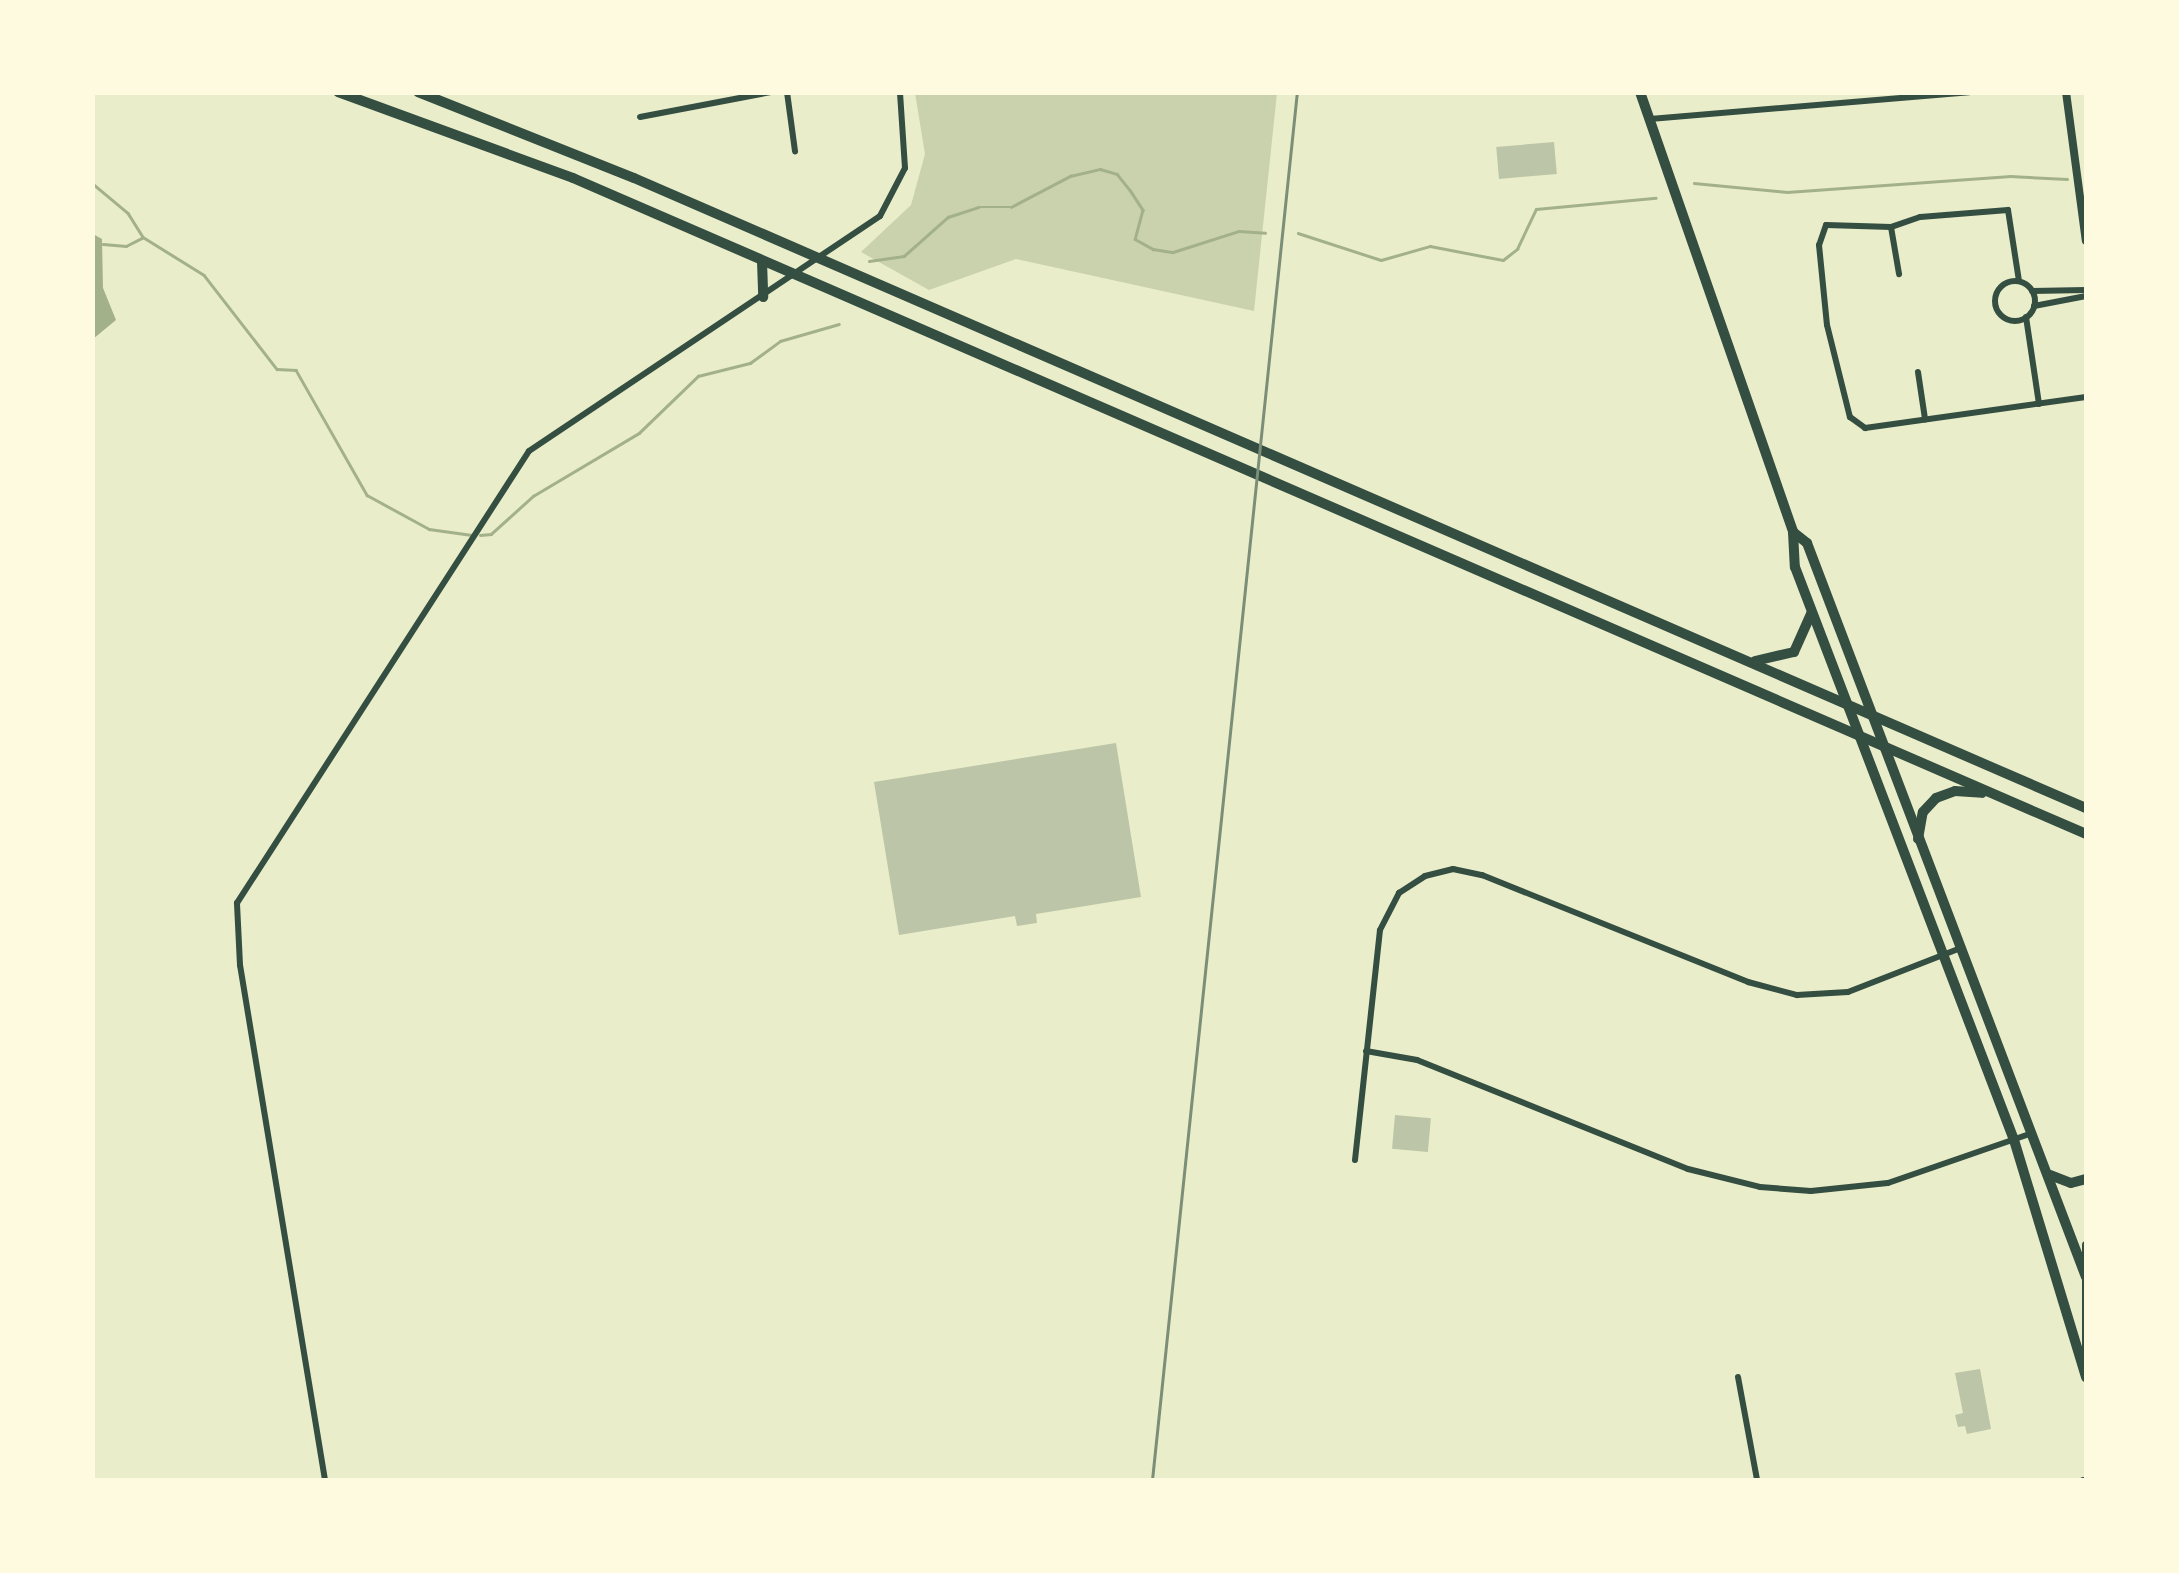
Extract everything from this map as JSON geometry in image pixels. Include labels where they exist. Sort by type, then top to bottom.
[{"type":"main road","points":[[338,92],[499,148],[2086,834]]},
{"type":"main road","points":[[418,92],[634,178],[1608,597],[2086,808]]},
{"type":"main road","points":[[1640,92],[1793,532],[1790,549],[1811,614],[2014,1140],[2086,1377]]},
{"type":"main road","points":[[623,201],[634,178]]},
{"type":"main road","points":[[762,260],[763,297]]},
{"type":"main road","points":[[1009,369],[1019,346]]},
{"type":"main road","points":[[1793,532],[1807,543],[2085,1272]]},
{"type":"main road","points":[[1597,621],[1608,597]]},
{"type":"main road","points":[[1753,661],[1794,652],[1808,632],[1811,614]]},
{"type":"main road","points":[[1918,839],[1924,812],[1944,794],[2005,799]]},
{"type":"main road","points":[[2049,1174],[2071,1184],[2086,1179]]},
{"type":"street","points":[[640,117],[770,92]]},
{"type":"street","points":[[786,92],[796,151]]},
{"type":"street","points":[[325,1480],[240,965],[237,903],[529,451],[870,227],[896,191],[907,145],[900,92]]},
{"type":"street","points":[[1846,92],[1848,102]]},
{"type":"street","points":[[1650,119],[1969,92]]},
{"type":"street","points":[[2066,92],[2086,241]]},
{"type":"street","points":[[2086,293],[2032,291],[2019,281],[2008,210],[1920,217],[1891,227],[1826,225],[1818,244],[1836,381],[1858,426],[2086,397]]},
{"type":"street","points":[[1891,227],[1899,274]]},
{"type":"street","points":[[2019,281],[2001,286],[1995,304],[2007,319],[2026,317]]},
{"type":"street","points":[[2032,291],[2034,306]]},
{"type":"street","points":[[2039,404],[2026,317],[2034,306],[2086,293]]},
{"type":"street","points":[[1918,372],[1925,420]]},
{"type":"street","points":[[1355,1160],[1387,910],[1407,886],[1444,870],[1482,875],[1748,982],[1797,994],[1848,992],[1961,948]]},
{"type":"street","points":[[1366,1051],[1422,1062],[1688,1168],[1760,1187],[1811,1192],[1874,1186],[2033,1133]]},
{"type":"street","points":[[2086,1246],[2086,1364]]},
{"type":"street","points":[[1738,1377],[1757,1480]]},
{"type":"shaded area","points":[[915,93],[1277,93],[1254,311],[1016,259],[929,290],[861,252],[911,205],[925,154]]},
{"type":"shaded area","points":[[93,234],[102,239],[103,288],[116,320],[93,339]]},
{"type":"building","points":[[1554,142],[1557,174],[1499,179],[1496,147]]},
{"type":"building","points":[[1116,743],[1141,897],[1036,914],[1037,923],[1017,926],[1015,916],[899,935],[874,782]]},
{"type":"building","points":[[1395,1115],[1431,1118],[1428,1152],[1392,1149]]},
{"type":"building","points":[[1980,1369],[1991,1429],[1967,1434],[1965,1426],[1958,1427],[1955,1415],[1963,1413],[1955,1373]]},
{"type":"waterway","points":[[869,261],[904,256],[948,217],[978,207],[1011,207],[1070,176],[1100,169],[1117,174],[1130,190],[1143,210],[1135,239],[1153,249],[1173,252],[1239,231],[1265,233]]},
{"type":"waterway","points":[[1694,183],[1787,192],[2010,176],[2067,179]]},
{"type":"waterway","points":[[92,183],[128,213],[143,237],[204,275],[277,369],[296,370],[367,495],[429,529],[472,535]]},
{"type":"waterway","points":[[1298,233],[1381,260],[1430,246],[1503,260],[1517,249],[1536,209],[1655,198]]},
{"type":"waterway","points":[[103,244],[126,246],[142,238]]},
{"type":"waterway","points":[[480,535],[491,534],[533,496],[639,433],[698,376],[750,363],[780,341],[839,324]]},
{"type":"railway","points":[[1152,1480],[1297,92]]}]
